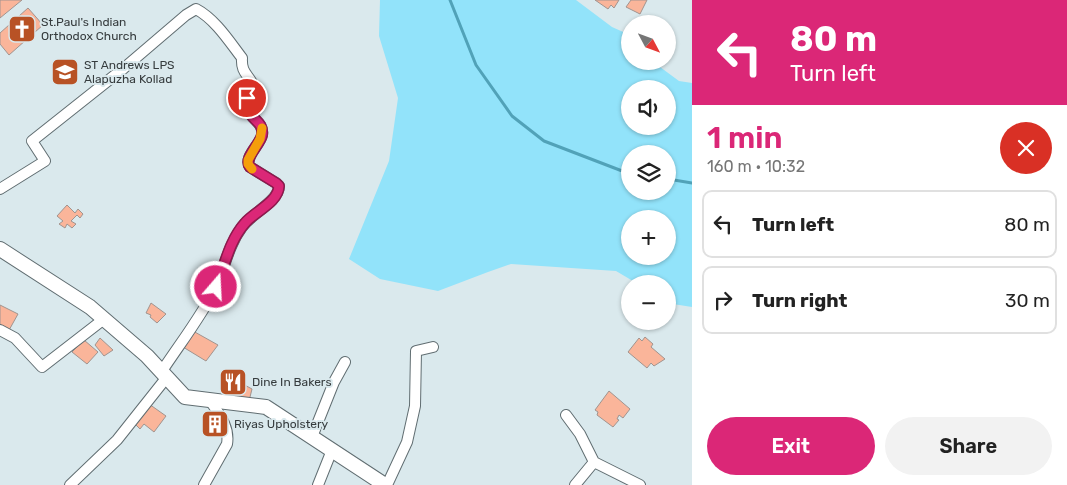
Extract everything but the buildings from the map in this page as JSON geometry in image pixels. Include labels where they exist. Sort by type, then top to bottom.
[{"type":"main road","points":[[0,249],[90,307],[165,374],[185,397],[266,407],[386,485]]},
{"type":"street","points":[[0,189],[45,161],[32,141],[124,68],[186,15],[194,4],[204,12],[242,58],[244,74],[253,83],[254,87],[247,98],[249,112],[262,127],[260,139],[248,160],[248,164],[276,183],[279,189],[272,200],[250,218],[235,237],[212,294],[165,374],[117,440],[70,485]]},
{"type":"street","points":[[0,330],[15,338],[42,366],[104,319]]},
{"type":"street","points":[[386,485],[407,442],[415,406],[416,351],[433,347]]},
{"type":"street","points":[[312,437],[334,382],[345,362]]},
{"type":"street","points":[[204,485],[228,444],[229,436],[224,420],[209,399]]},
{"type":"street","points":[[566,415],[580,434],[594,462],[640,485]]},
{"type":"street","points":[[318,485],[332,450]]},
{"type":"street","points":[[575,485],[594,462]]},
{"type":"shaded area","points":[[380,0],[576,0],[612,27],[621,31],[621,70],[664,70],[679,81],[692,83],[692,307],[676,304],[676,275],[623,275],[616,271],[511,264],[438,291],[380,279],[349,259],[389,161],[398,98],[379,36]]},
{"type":"waterway","points":[[450,0],[476,65],[512,116],[544,141],[621,171]]},
{"type":"waterway","points":[[676,180],[692,183]]},
{"type":"slow traffic","points":[[252,169],[248,164],[248,160],[258,145],[262,128]]},
{"type":"place","name":"St.Paul's Indian Orthodox Church","points":[[22,29]]},
{"type":"place","name":"ST Andrews LPS Alapuzha Kollad","points":[[65,72]]},
{"type":"place","name":"Dine In Bakers","points":[[233,382]]},
{"type":"place","name":"Riyas Upholstery","points":[[215,424]]},
{"type":"route","points":[[216,287],[235,237],[246,222],[276,196],[279,189],[276,183],[248,164],[248,160],[258,145],[262,127],[249,112],[247,98]]}]
